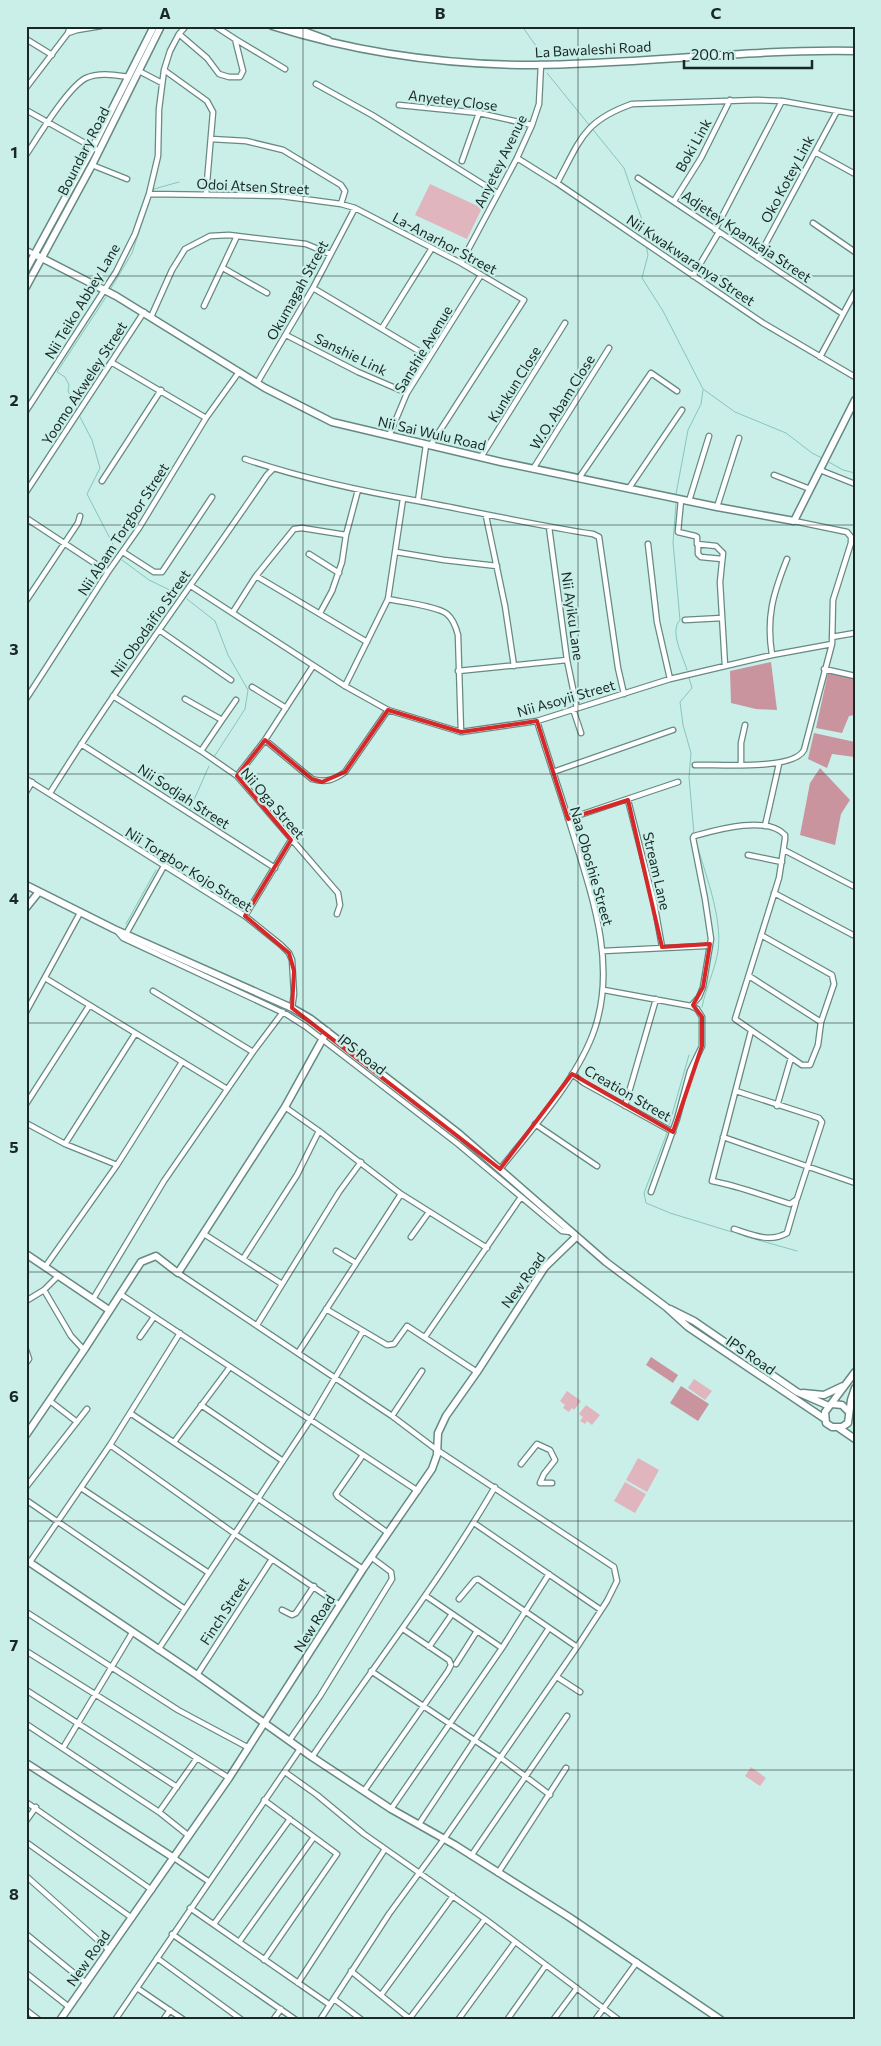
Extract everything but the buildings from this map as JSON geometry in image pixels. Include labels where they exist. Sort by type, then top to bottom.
[{"type":"street","points":[[26,88],[68,33],[70,26]]},
{"type":"street","points":[[68,33],[101,26]]},
{"type":"street","name":"Boundary Road","points":[[26,287],[92,165],[96,149],[154,26]]},
{"type":"street","name":"Boundary Road","points":[[26,270],[96,149],[139,71],[161,26]]},
{"type":"street","name":"Nii Teiko Abbey Lane","points":[[26,411],[116,272],[152,194],[158,156],[158,109],[164,70],[170,51],[179,34],[186,26]]},
{"type":"street","points":[[215,26],[285,69]]},
{"type":"street","name":"La Bawaleshi Road","points":[[272,26],[315,40],[419,57],[469,62],[542,64],[796,50],[855,51]]},
{"type":"street","name":"La Bawaleshi Road","points":[[290,26],[323,37],[333,43]]},
{"type":"street","points":[[179,34],[207,58],[219,74],[229,78],[240,78],[243,71],[235,40]]},
{"type":"street","points":[[26,39],[52,55]]},
{"type":"street","name":"Anyetey Avenue","points":[[461,263],[532,125],[539,104],[542,64]]},
{"type":"street","points":[[164,70],[193,90],[211,107],[213,112],[206,194]]},
{"type":"street","points":[[139,71],[162,83]]},
{"type":"street","points":[[26,155],[74,88],[85,79],[113,74],[129,77]]},
{"type":"street","points":[[316,84],[366,112],[497,193]]},
{"type":"street","points":[[557,183],[588,127],[616,110],[632,104],[730,100],[782,101],[855,114]]},
{"type":"street","name":"Boki Link","points":[[674,201],[701,158],[730,100]]},
{"type":"street","points":[[693,276],[782,101]]},
{"type":"street","name":"Anyetey Close","points":[[399,105],[479,113],[532,125]]},
{"type":"street","points":[[26,110],[96,149]]},
{"type":"street","name":"Oko Kotey Link","points":[[758,258],[837,111]]},
{"type":"street","points":[[462,161],[479,113]]},
{"type":"street","points":[[211,139],[246,141],[288,152],[341,185],[344,191],[341,204]]},
{"type":"street","points":[[814,152],[855,174]]},
{"type":"street","name":"Nii Kwakwaranya Street","points":[[516,158],[557,183],[763,323],[855,378]]},
{"type":"street","points":[[92,165],[127,180]]},
{"type":"street","name":"Adjetey Kpankaja Street","points":[[638,178],[843,314]]},
{"type":"street","name":"Odoi Atsen Street","points":[[152,194],[281,196],[341,204],[355,208]]},
{"type":"street","name":"La-Anarhor Street","points":[[355,208],[461,263],[524,300],[428,445]]},
{"type":"street","name":"Okumagah Street","points":[[257,383],[313,288],[355,208]]},
{"type":"street","points":[[813,223],[855,252]]},
{"type":"street","points":[[151,317],[172,270],[185,249],[210,236],[237,236],[306,244],[330,254]]},
{"type":"street","points":[[204,306],[237,236]]},
{"type":"street","points":[[382,328],[432,248]]},
{"type":"street","points":[[26,250],[34,254]]},
{"type":"street","name":"Nii Sai Wulu Road","points":[[34,254],[144,312],[257,383],[332,422],[481,458],[689,502],[847,532],[851,537],[852,543],[833,600],[832,637]]},
{"type":"street","points":[[223,268],[267,293]]},
{"type":"street","name":"Sanshie Avenue","points":[[389,437],[407,393],[481,275]]},
{"type":"street","points":[[313,288],[430,357]]},
{"type":"street","points":[[820,357],[855,292]]},
{"type":"street","name":"Yoomo Akweley Street","points":[[26,492],[144,312]]},
{"type":"street","name":"Kunkun Close","points":[[481,458],[565,322]]},
{"type":"street","name":"Sanshie Link","points":[[286,335],[358,372],[407,393]]},
{"type":"street","name":"W.O. Abam Close","points":[[533,469],[609,348]]},
{"type":"street","points":[[111,362],[206,418]]},
{"type":"street","name":"Nii Abam Torgbor Street","points":[[26,699],[108,572],[123,552],[206,418],[239,372]]},
{"type":"street","points":[[578,478],[651,373],[677,392]]},
{"type":"street","points":[[102,481],[161,390]]},
{"type":"street","points":[[794,521],[855,400]]},
{"type":"street","points":[[629,488],[682,410]]},
{"type":"street","points":[[689,502],[709,436]]},
{"type":"street","points":[[716,507],[739,438]]},
{"type":"street","points":[[418,501],[428,445]]},
{"type":"street","points":[[245,459],[273,469],[280,469],[358,490],[486,516],[594,534],[600,537],[614,641],[624,694]]},
{"type":"street","name":"Nii Obodaifio Street","points":[[50,794],[112,696],[191,586],[267,474],[273,469]]},
{"type":"street","points":[[821,469],[855,484]]},
{"type":"street","points":[[774,475],[810,489]]},
{"type":"street","points":[[320,613],[332,591],[339,572],[346,535],[358,490]]},
{"type":"street","points":[[123,552],[154,572],[162,572],[212,497]]},
{"type":"street","points":[[345,686],[388,599],[403,499]]},
{"type":"street","points":[[681,500],[678,532],[695,536],[700,557],[722,560]]},
{"type":"street","points":[[26,601],[65,543],[80,516]]},
{"type":"street","points":[[486,516],[505,606],[514,666]]},
{"type":"street","points":[[26,518],[108,572]]},
{"type":"street","name":"Nii Ayiku Lane","points":[[549,527],[567,660],[581,733]]},
{"type":"street","points":[[232,612],[256,576],[294,529],[302,528],[346,535]]},
{"type":"street","points":[[648,544],[657,622],[670,679]]},
{"type":"street","points":[[698,545],[716,546],[723,553],[720,582],[725,666]]},
{"type":"street","points":[[396,552],[497,566]]},
{"type":"street","points":[[309,554],[339,572]]},
{"type":"street","points":[[772,655],[768,629],[770,612],[775,591],[787,559]]},
{"type":"street","points":[[256,576],[367,642]]},
{"type":"street","name":"Nii Asoyii Street","points":[[191,586],[313,666],[388,710],[461,732],[537,721],[670,679],[772,655],[832,644]]},
{"type":"street","points":[[388,599],[437,610],[446,614],[455,624],[458,635],[461,732]]},
{"type":"street","points":[[685,620],[722,618]]},
{"type":"street","points":[[159,630],[231,680]]},
{"type":"street","points":[[694,765],[779,764],[798,757],[804,750],[832,644],[832,637],[855,633]]},
{"type":"street","points":[[458,671],[567,660]]},
{"type":"street","points":[[237,776],[265,740],[313,666]]},
{"type":"street","points":[[824,669],[855,676]]},
{"type":"street","points":[[252,688],[286,708]]},
{"type":"street","name":"Nii Oga Street","points":[[112,696],[201,751],[237,776],[338,893],[340,905],[337,914]]},
{"type":"street","points":[[185,699],[222,720]]},
{"type":"street","points":[[201,751],[236,700]]},
{"type":"street","points":[[265,740],[312,779],[322,782],[335,780],[345,772],[388,710]]},
{"type":"street","name":"Naa Oboshie Street","points":[[500,1169],[572,1074],[595,1029],[604,990],[603,951],[594,904],[537,721]]},
{"type":"street","points":[[741,764],[741,743],[745,725]]},
{"type":"street","points":[[553,772],[673,730]]},
{"type":"street","name":"Nii Sodjah Street","points":[[81,744],[274,868]]},
{"type":"street","points":[[765,826],[779,764]]},
{"type":"street","name":"Nii Torgbor Kojo Street","points":[[26,780],[245,916],[281,944],[290,953],[294,971],[292,1008]]},
{"type":"street","points":[[26,792],[32,782]]},
{"type":"street","points":[[568,819],[678,782]]},
{"type":"street","name":"Stream Lane","points":[[628,800],[654,902],[662,947]]},
{"type":"street","points":[[691,1006],[703,988],[710,944],[705,899],[693,838],[696,835],[732,827],[765,826],[783,832],[786,839],[782,862],[774,893],[760,935],[735,1019],[802,1065],[810,1065],[818,1045],[821,1022],[834,984],[832,975],[760,935]]},
{"type":"street","points":[[245,916],[291,840]]},
{"type":"street","points":[[784,850],[855,887]]},
{"type":"street","points":[[748,855],[782,862]]},
{"type":"street","points":[[126,934],[164,866]]},
{"type":"street","name":"IPS Road","points":[[26,885],[38,893],[116,930],[311,1018],[457,1132],[606,1262],[666,1307],[688,1327],[825,1419]]},
{"type":"street","points":[[26,908],[38,893]]},
{"type":"street","points":[[774,893],[853,935]]},
{"type":"street","points":[[26,1012],[80,913]]},
{"type":"street","name":"IPS Road","points":[[116,930],[123,938],[283,1012],[305,1026],[458,1144],[562,1231],[574,1234]]},
{"type":"street","points":[[603,951],[705,946],[710,944]]},
{"type":"street","points":[[749,976],[821,1022]]},
{"type":"street","points":[[45,978],[227,1089]]},
{"type":"street","points":[[604,990],[691,1006],[702,1017],[702,1046],[690,1071],[673,1132],[651,1192]]},
{"type":"street","points":[[153,991],[253,1052]]},
{"type":"street","points":[[625,1106],[656,999]]},
{"type":"street","points":[[26,1104],[89,1006]]},
{"type":"street","points":[[93,1299],[151,1201],[227,1089],[283,1012]]},
{"type":"street","points":[[178,1273],[285,1107],[327,1031]]},
{"type":"street","points":[[752,1031],[712,1181],[736,1186],[790,1204],[796,1202]]},
{"type":"street","points":[[65,1144],[134,1034]]},
{"type":"street","points":[[776,1106],[792,1058]]},
{"type":"street","points":[[45,1267],[117,1165],[182,1062]]},
{"type":"street","name":"Creation Street","points":[[572,1074],[673,1132]]},
{"type":"street","points":[[734,1229],[765,1238],[779,1237],[787,1233],[806,1166],[822,1122],[819,1118],[736,1092]]},
{"type":"street","points":[[285,1107],[320,1131],[401,1194],[487,1248]]},
{"type":"street","points":[[26,1122],[65,1144],[117,1165]]},
{"type":"street","points":[[535,1124],[598,1166]]},
{"type":"street","points":[[243,1259],[297,1175],[320,1131]]},
{"type":"street","points":[[723,1136],[855,1183]]},
{"type":"street","points":[[258,1325],[339,1192],[361,1162]]},
{"type":"street","points":[[298,1353],[401,1194]]},
{"type":"street","points":[[425,1337],[521,1197]]},
{"type":"street","points":[[411,1237],[429,1212]]},
{"type":"street","points":[[204,1234],[282,1284]]},
{"type":"street","name":"New Road","points":[[60,2020],[229,1778],[363,1569],[432,1470],[437,1450],[438,1433],[446,1416],[545,1267],[574,1234]]},
{"type":"street","points":[[336,1251],[356,1263]]},
{"type":"street","points":[[26,1254],[109,1310]]},
{"type":"street","points":[[26,1435],[141,1262],[149,1257],[156,1256],[178,1273],[392,1416],[437,1450],[614,1567],[617,1581],[601,1610],[558,1677],[419,1873],[351,1971],[320,2020]]},
{"type":"street","points":[[26,1301],[44,1290],[58,1276]]},
{"type":"street","points":[[44,1290],[71,1336],[84,1350]]},
{"type":"street","points":[[120,1294],[418,1491]]},
{"type":"street","name":"IPS Road","points":[[666,1307],[688,1318],[797,1392],[830,1405]]},
{"type":"street","points":[[326,1309],[387,1346],[394,1344],[407,1326],[477,1372]]},
{"type":"street","points":[[140,1337],[154,1317]]},
{"type":"street","points":[[158,1650],[310,1420],[363,1331]]},
{"type":"street","points":[[180,1333],[110,1445],[58,1522],[28,1561],[132,1633],[197,1675],[312,1757],[391,1809],[444,1839],[637,1961],[721,2020]]},
{"type":"street","points":[[26,1350],[29,1358],[26,1363]]},
{"type":"street","points":[[174,1442],[230,1367]]},
{"type":"street","points":[[392,1416],[422,1372]]},
{"type":"street","points":[[855,1372],[825,1412],[825,1419],[829,1425],[839,1428],[855,1439]]},
{"type":"street","points":[[797,1392],[828,1394],[847,1384]]},
{"type":"street","points":[[839,1428],[845,1426],[851,1419],[855,1388]]},
{"type":"street","points":[[50,1401],[78,1422]]},
{"type":"street","points":[[201,1405],[283,1461]]},
{"type":"street","points":[[830,1405],[842,1405],[851,1419]]},
{"type":"street","points":[[26,1487],[87,1409]]},
{"type":"street","points":[[130,1413],[363,1569]]},
{"type":"street","points":[[521,1464],[533,1446],[537,1444],[550,1450],[555,1460],[540,1481],[542,1484],[552,1483]]},
{"type":"street","points":[[110,1445],[235,1534],[340,1605]]},
{"type":"street","points":[[363,1455],[336,1494],[338,1498],[388,1533]]},
{"type":"street","points":[[312,1757],[426,1596],[474,1523],[495,1487]]},
{"type":"street","points":[[81,1488],[209,1573]]},
{"type":"street","points":[[26,1500],[185,1609]]},
{"type":"street","points":[[474,1523],[601,1610]]},
{"type":"street","points":[[289,1741],[320,1696],[392,1579],[390,1572],[371,1557]]},
{"type":"street","name":"Finch Street","points":[[197,1675],[272,1559]]},
{"type":"street","points":[[391,1809],[502,1648],[549,1574]]},
{"type":"street","points":[[459,1599],[478,1579],[577,1647]]},
{"type":"street","points":[[282,1610],[292,1615],[296,1613],[314,1586]]},
{"type":"street","points":[[426,1596],[502,1648]]},
{"type":"street","points":[[26,1612],[110,1668],[178,1710],[249,1748]]},
{"type":"street","points":[[429,1647],[452,1614]]},
{"type":"street","points":[[419,1824],[549,1628]]},
{"type":"street","points":[[364,1791],[451,1664],[449,1660],[403,1629]]},
{"type":"street","points":[[456,1664],[477,1631]]},
{"type":"street","points":[[63,1748],[132,1633]]},
{"type":"street","points":[[26,1651],[229,1778]]},
{"type":"street","points":[[371,1672],[501,1758],[550,1796]]},
{"type":"street","points":[[558,1677],[580,1692]]},
{"type":"street","points":[[26,1690],[177,1787]]},
{"type":"street","points":[[471,1856],[568,1716]]},
{"type":"street","points":[[26,1724],[159,1812],[189,1836]]},
{"type":"street","points":[[115,2020],[208,1881],[300,1749]]},
{"type":"street","points":[[159,1812],[197,1758]]},
{"type":"street","points":[[26,1763],[208,1881]]},
{"type":"street","points":[[498,1873],[550,1796],[566,1768]]},
{"type":"street","points":[[285,1772],[385,1849],[485,1919],[620,2020]]},
{"type":"street","points":[[264,1800],[337,1854],[264,1960]]},
{"type":"street","points":[[26,1802],[36,1807],[152,1890]]},
{"type":"street","points":[[26,1821],[36,1807]]},
{"type":"street","points":[[214,1924],[290,1819]]},
{"type":"street","points":[[239,1942],[314,1837]]},
{"type":"street","points":[[26,1842],[132,1918]]},
{"type":"street","points":[[298,1983],[385,1849]]},
{"type":"street","points":[[26,1876],[109,1950]]},
{"type":"street","points":[[381,1995],[453,1896]]},
{"type":"street","points":[[190,1908],[330,2005]]},
{"type":"street","points":[[351,1971],[411,2019],[485,1919]]},
{"type":"street","points":[[26,1934],[86,1983]]},
{"type":"street","points":[[172,1934],[296,2020]]},
{"type":"street","points":[[458,2020],[515,1942]]},
{"type":"street","points":[[157,1958],[242,2020]]},
{"type":"street","points":[[595,2020],[637,1961]]},
{"type":"street","points":[[507,2020],[546,1965]]},
{"type":"street","points":[[26,1974],[69,2007]]},
{"type":"street","points":[[137,1988],[184,2020]]},
{"type":"street","points":[[553,2020],[577,1988]]},
{"type":"street","points":[[334,1999],[362,2020]]},
{"type":"street","points":[[273,2020],[281,2009]]},
{"type":"street","points":[[26,2010],[39,2020]]},
{"type":"street","points":[[163,2020],[170,2010]]},
{"type":"highlighted area","points":[[388,710],[461,732],[537,721],[568,819],[628,800],[662,947],[710,944],[703,987],[693,1005],[702,1017],[702,1046],[673,1132],[572,1074],[500,1169],[292,1008],[294,971],[289,953],[245,916],[291,840],[237,776],[265,740],[312,779],[322,782],[345,772]]},
{"type":"shaded area","points":[[430,184],[482,208],[467,239],[415,215]]},
{"type":"shaded area","points":[[771,662],[777,710],[756,709],[731,703],[730,671]]},
{"type":"shaded area","points":[[828,673],[855,679],[855,715],[849,716],[842,733],[816,728]]},
{"type":"shaded area","points":[[814,733],[855,742],[855,757],[832,754],[827,768],[808,759]]},
{"type":"shaded area","points":[[820,768],[850,800],[841,814],[835,845],[800,835],[810,783]]},
{"type":"shaded area","points":[[651,1357],[678,1375],[673,1383],[646,1365]]},
{"type":"shaded area","points":[[694,1379],[712,1391],[705,1400],[688,1388]]},
{"type":"shaded area","points":[[681,1386],[709,1404],[698,1421],[670,1403]]},
{"type":"shaded area","points":[[567,1391],[581,1401],[574,1410],[572,1408],[569,1412],[563,1408],[565,1405],[560,1401]]},
{"type":"shaded area","points":[[586,1405],[600,1415],[592,1425],[587,1421],[585,1424],[580,1421],[583,1417],[579,1414]]},
{"type":"shaded area","points":[[638,1458],[659,1470],[647,1492],[626,1480]]},
{"type":"shaded area","points":[[625,1482],[646,1494],[635,1513],[614,1501]]},
{"type":"shaded area","points":[[751,1767],[766,1778],[760,1786],[745,1776]]},
{"type":"waterway","points":[[522,26],[543,56]]},
{"type":"waterway","points":[[547,73],[624,168],[642,220],[646,241]]},
{"type":"waterway","points":[[153,192],[154,189],[179,182]]},
{"type":"waterway","points":[[110,290],[132,253],[147,207]]},
{"type":"waterway","points":[[646,245],[648,255],[642,278],[663,311],[703,389],[735,412],[786,433],[812,453],[824,459]]},
{"type":"waterway","points":[[77,409],[68,391],[69,385],[65,377],[57,372],[106,297]]},
{"type":"waterway","points":[[676,494],[688,430],[701,404],[703,390]]},
{"type":"waterway","points":[[79,415],[92,440],[100,468],[87,494],[117,552]]},
{"type":"waterway","points":[[827,461],[843,470],[855,473]]},
{"type":"waterway","points":[[676,503],[673,542],[680,620],[677,625],[676,637],[687,670]]},
{"type":"waterway","points":[[122,560],[149,580],[180,595]]},
{"type":"waterway","points":[[187,599],[215,621],[228,655],[248,690],[245,709],[214,757]]},
{"type":"waterway","points":[[689,678],[692,688],[680,702],[683,725],[691,753],[689,777],[694,834]]},
{"type":"waterway","points":[[190,809],[209,766]]},
{"type":"waterway","points":[[695,838],[712,894],[719,938],[717,958],[702,1007]]},
{"type":"waterway","points":[[126,924],[156,870]]},
{"type":"waterway","points":[[669,1125],[689,1055]]},
{"type":"waterway","points":[[667,1133],[644,1193],[646,1203],[670,1213],[732,1232]]},
{"type":"waterway","points":[[744,1236],[797,1251]]}]
